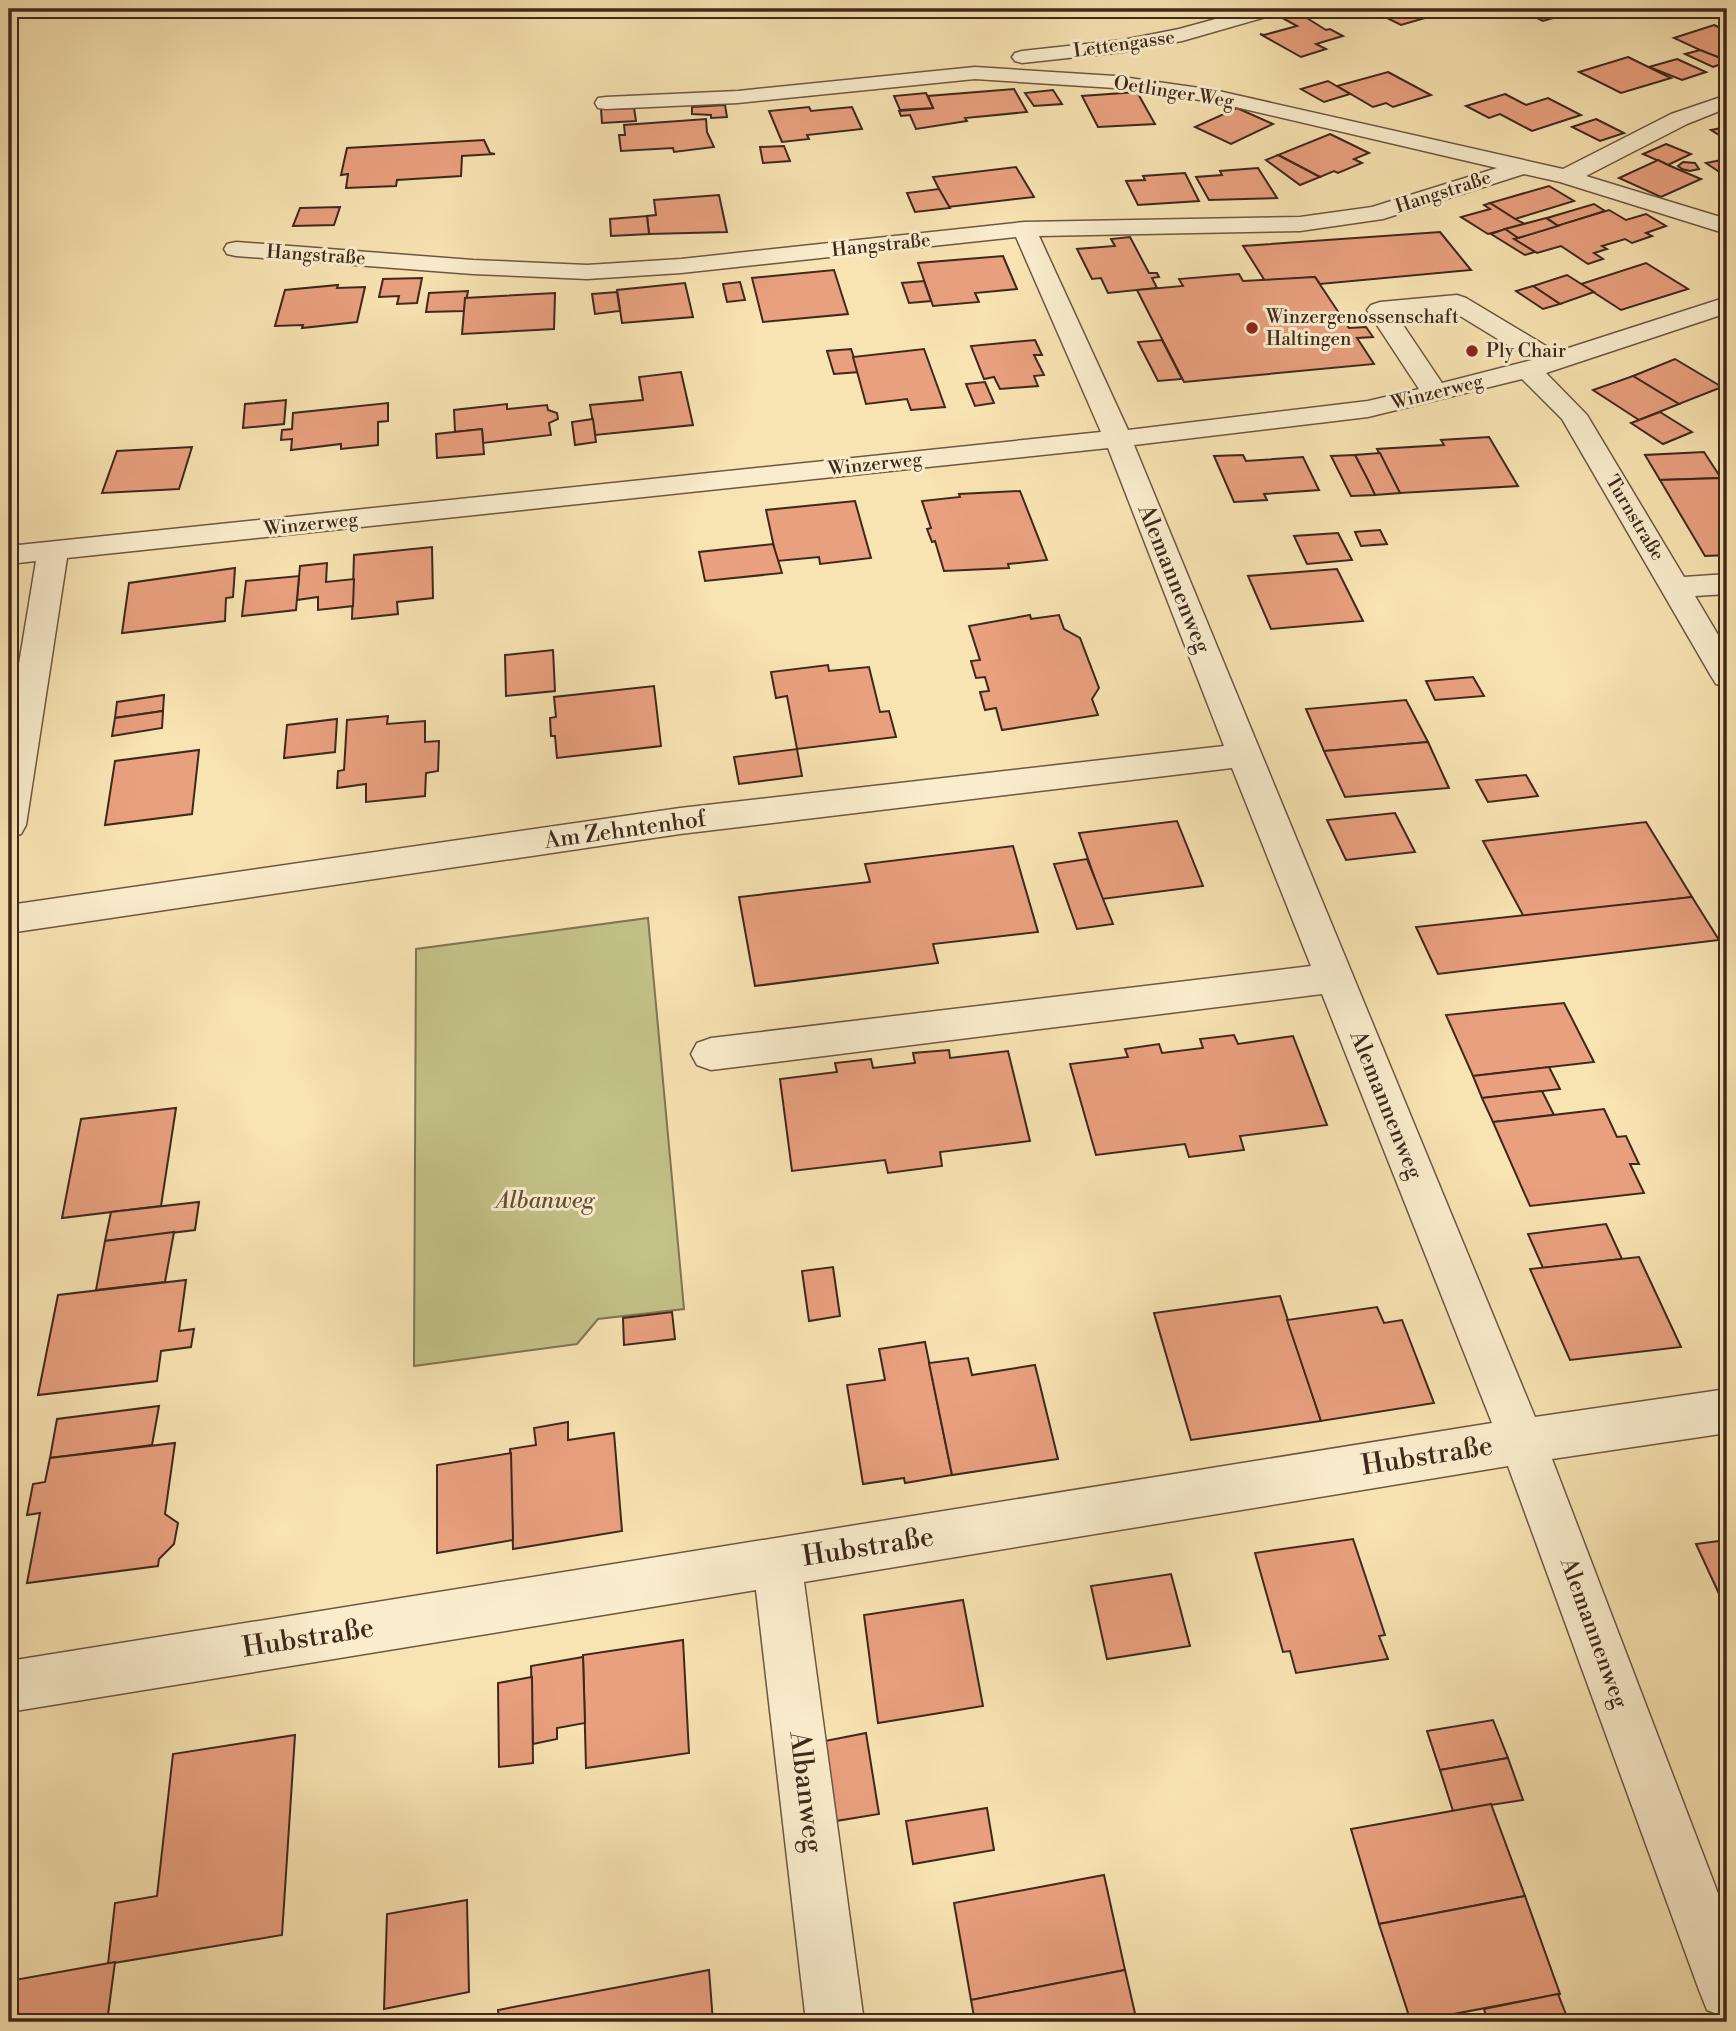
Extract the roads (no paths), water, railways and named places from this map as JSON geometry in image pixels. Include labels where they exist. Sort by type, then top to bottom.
[{"type":"street","name":"Lettengasse","points":[[975,73],[995,60],[1170,38],[1273,9]]},
{"type":"street","name":"Oetlinger Weg","points":[[606,103],[738,97],[975,73],[1115,82],[1214,96],[1566,177],[1727,227]]},
{"type":"street","points":[[1566,177],[1679,119],[1727,101]]},
{"type":"street","name":"Hangstraße","points":[[236,248],[473,267],[587,272],[681,266],[1024,229],[1300,224],[1375,214],[1520,167]]},
{"type":"street","name":"Alemannenweg","points":[[1024,229],[1118,439],[1522,1441],[1727,1990]]},
{"type":"street","name":"Turnstraße","points":[[1435,393],[1380,310],[1457,303],[1541,366],[1573,415],[1727,676]]},
{"type":"street","name":"Winzerweg","points":[[9,555],[1118,439],[1368,409],[1541,366],[1727,305]]},
{"type":"street","points":[[9,825],[53,551]]},
{"type":"street","points":[[1676,587],[1727,584]]},
{"type":"street","name":"Am Zehntenhof","points":[[9,919],[680,821],[1244,755]]},
{"type":"street","points":[[711,1054],[1334,978]]},
{"type":"street","name":"Hubstraße","points":[[9,1687],[1522,1441],[1727,1411]]},
{"type":"street","name":"Albanweg","points":[[777,1562],[835,2022]]},
{"type":"place","name":"Winzergenossenschaft Haltingen","points":[[1252,328]]},
{"type":"place","name":"Ply Chair","points":[[1472,351]]}]
